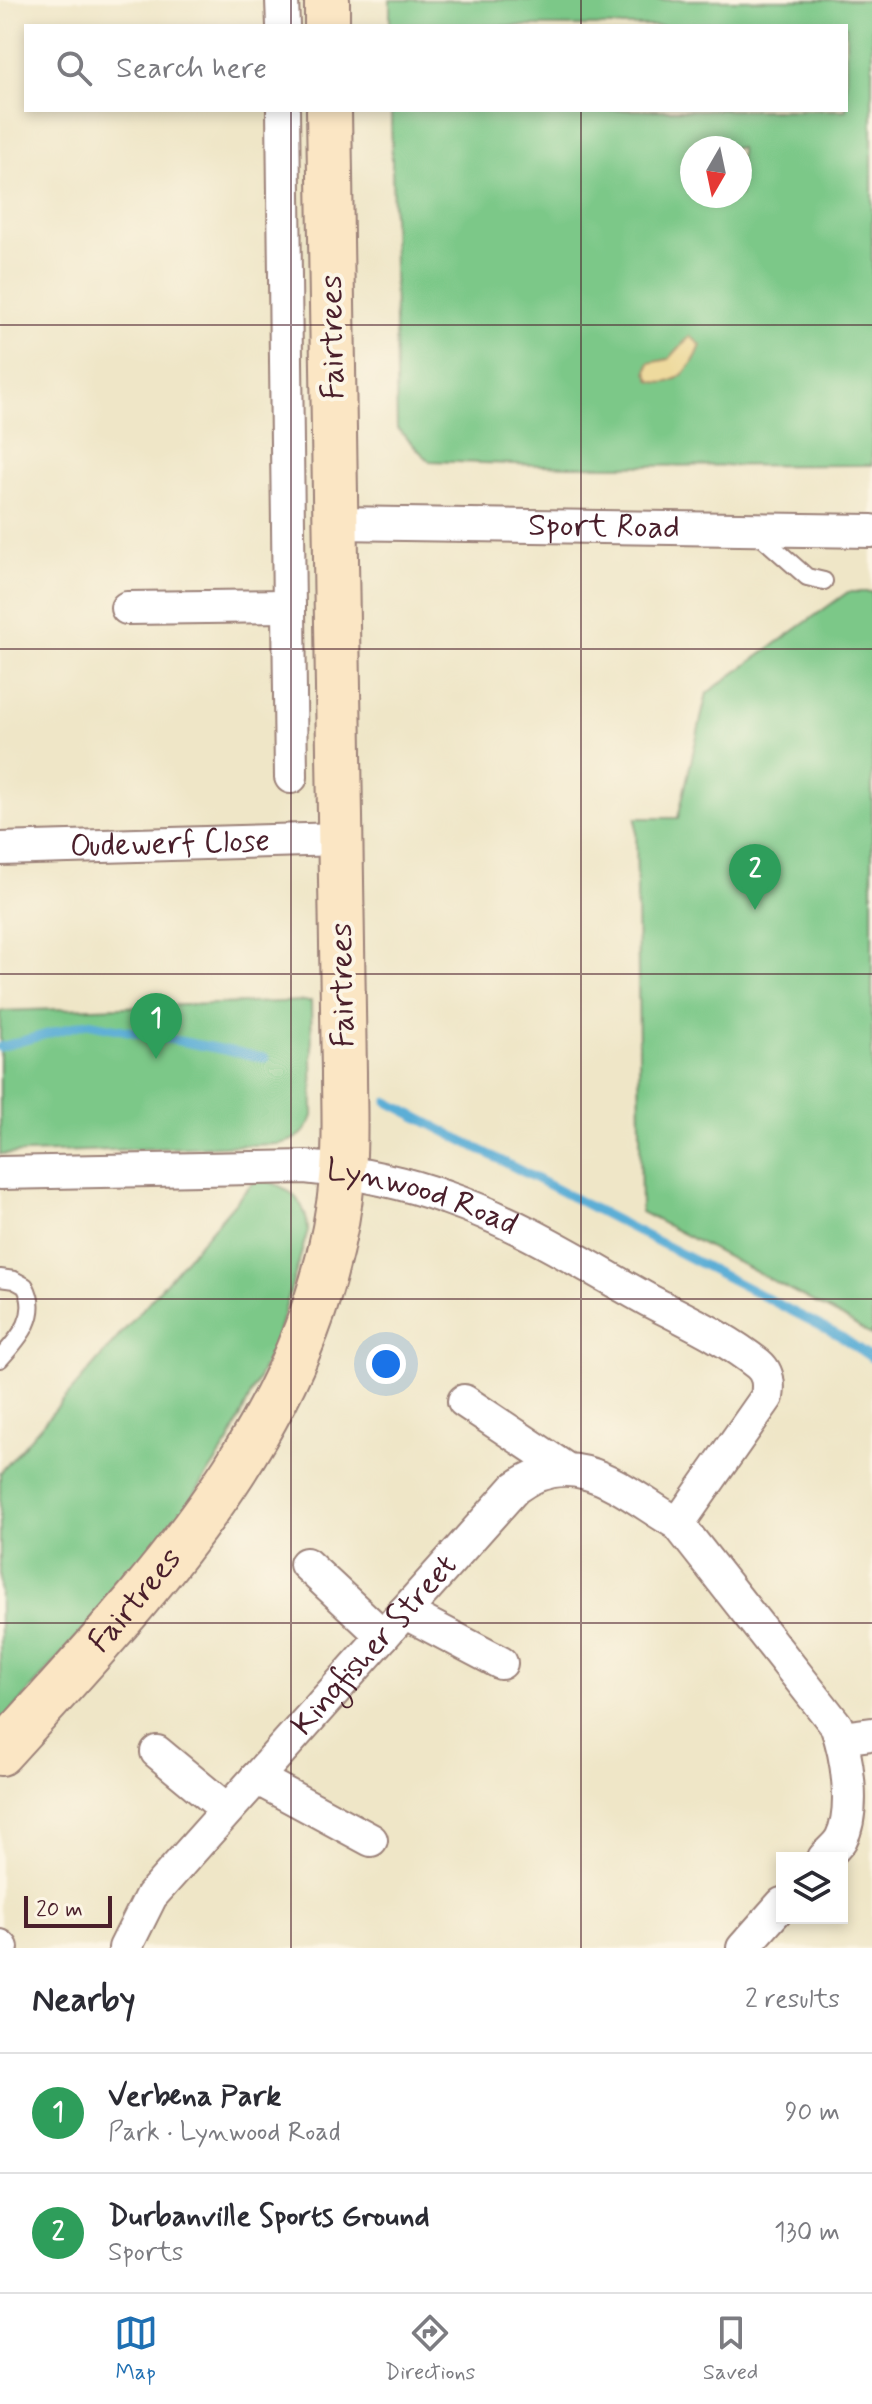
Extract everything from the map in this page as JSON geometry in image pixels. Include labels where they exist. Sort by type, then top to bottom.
[{"type":"main road","points":[[327,0],[327,24]]},
{"type":"main road","name":"Fairtrees","points":[[0,1753],[180,1551],[257,1435],[291,1369],[309,1320],[343,1171],[338,523],[329,119]]},
{"type":"street","points":[[282,0],[283,24]]},
{"type":"street","points":[[291,777],[284,120],[329,119]]},
{"type":"street","name":"Sport Road","points":[[338,523],[872,531]]},
{"type":"street","points":[[127,608],[289,606]]},
{"type":"street","name":"Oudewerf Close","points":[[0,849],[340,839]]},
{"type":"street","name":"Lynwood Road","points":[[0,1173],[305,1167],[401,1183],[473,1208],[698,1327],[759,1365],[769,1386],[761,1407],[678,1524]]},
{"type":"street","points":[[464,1401],[563,1467],[586,1471],[678,1524],[829,1714],[856,1736],[847,1819],[840,1839],[829,1852]]},
{"type":"street","name":"Kingfisher Street","points":[[125,1948],[151,1896],[515,1488],[530,1477],[563,1467]]},
{"type":"street","points":[[306,1564],[383,1636]]},
{"type":"street","points":[[404,1612],[501,1663]]},
{"type":"street","points":[[157,1752],[227,1810]]},
{"type":"street","points":[[256,1778],[371,1840]]},
{"type":"street","points":[[743,1948],[776,1911]]},
{"type":"lane","points":[[755,531],[807,577],[824,581]]},
{"type":"lane","points":[[0,1278],[25,1286],[30,1304],[29,1319],[21,1334],[0,1359]]},
{"type":"green space","points":[[390,0],[872,0],[872,465],[570,466],[429,461],[397,428],[391,112],[848,112],[848,24],[390,24]]},
{"type":"green space","points":[[848,592],[872,592],[872,1336],[844,1318],[641,1212],[636,818],[678,818],[707,693]]},
{"type":"green space","points":[[311,1001],[313,1116],[304,1132],[291,1141],[278,1144],[0,1154],[0,1011]]},
{"type":"green space","points":[[267,1181],[284,1188],[296,1198],[307,1220],[308,1230],[276,1340],[229,1442],[168,1535],[0,1724],[0,1473],[253,1182]]},
{"type":"sand","points":[[690,336],[701,345],[689,368],[669,382],[651,381],[647,372],[649,363],[669,359]]},
{"type":"waterway","points":[[0,1047],[87,1023],[266,1058]]},
{"type":"waterway","points":[[388,1102],[840,1336],[872,1358]]},
{"type":"place","name":"Durbanville Sports Ground","points":[[755,910]]},
{"type":"place","name":"Verbena Park","points":[[156,1059]]}]
